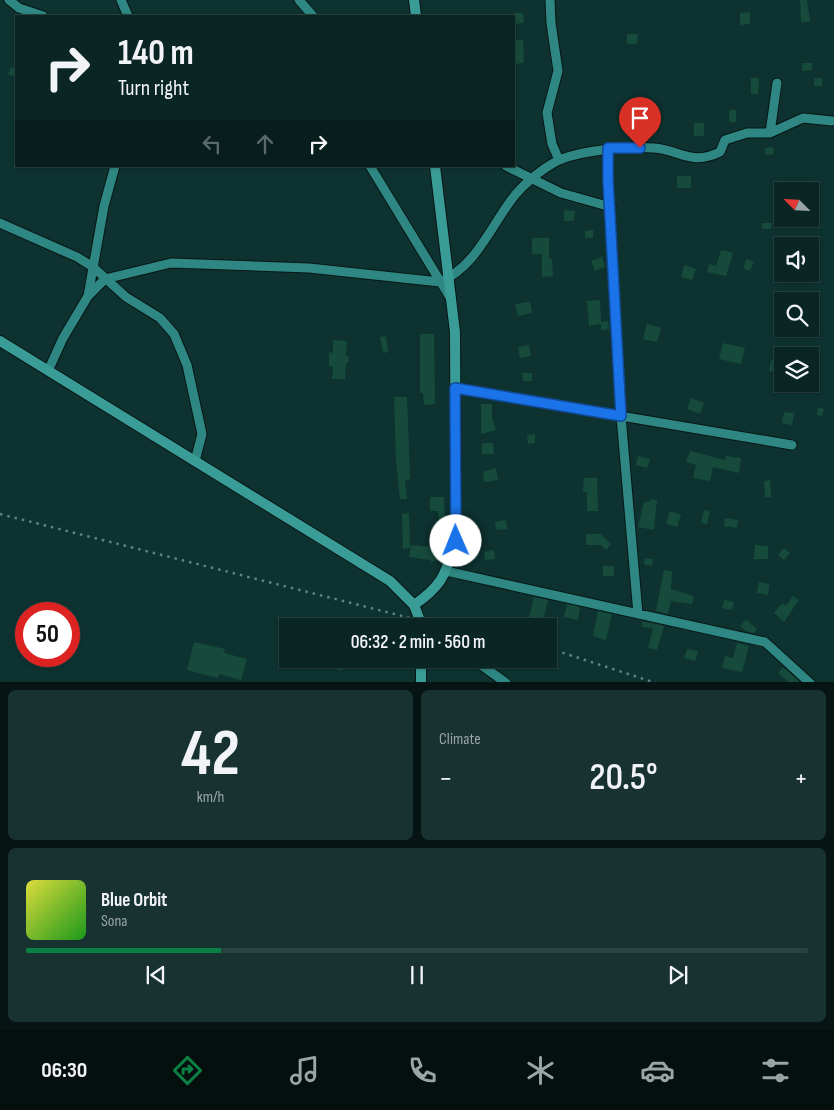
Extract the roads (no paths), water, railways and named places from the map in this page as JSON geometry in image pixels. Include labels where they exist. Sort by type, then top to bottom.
[{"type":"main road","points":[[414,0],[416,15]]},
{"type":"main road","points":[[414,605],[435,591],[446,571],[456,541],[455,332],[451,299],[444,280],[435,167]]},
{"type":"main road","points":[[0,341],[390,581],[414,605],[420,618]]},
{"type":"main road","points":[[421,682],[422,668]]},
{"type":"street","points":[[9,0],[19,8],[39,15]]},
{"type":"street","points":[[120,0],[127,13]]},
{"type":"street","points":[[300,0],[312,15]]},
{"type":"street","points":[[550,0],[551,23],[558,71],[548,112],[552,144],[560,160]]},
{"type":"street","points":[[770,133],[777,83]]},
{"type":"street","points":[[48,371],[63,338],[88,296],[105,279],[171,263],[309,268],[444,280],[471,260],[512,198],[534,178],[560,160],[608,148],[655,148],[687,158],[708,158],[720,152],[725,140],[747,133],[770,133],[804,118],[832,121]]},
{"type":"street","points":[[608,148],[608,180],[611,207],[621,416],[638,614]]},
{"type":"street","points":[[88,296],[104,206],[115,167]]},
{"type":"street","points":[[371,167],[444,280]]},
{"type":"street","points":[[508,167],[561,193],[611,207]]},
{"type":"street","points":[[0,222],[77,257],[93,267],[126,297],[160,318],[174,334],[187,365],[202,434],[195,461]]},
{"type":"street","points":[[455,388],[792,446]]},
{"type":"street","points":[[446,571],[765,642],[810,682]]},
{"type":"street","points":[[486,668],[506,682]]},
{"type":"railway","points":[[0,514],[410,618]]},
{"type":"railway","points":[[557,651],[653,682]]}]
